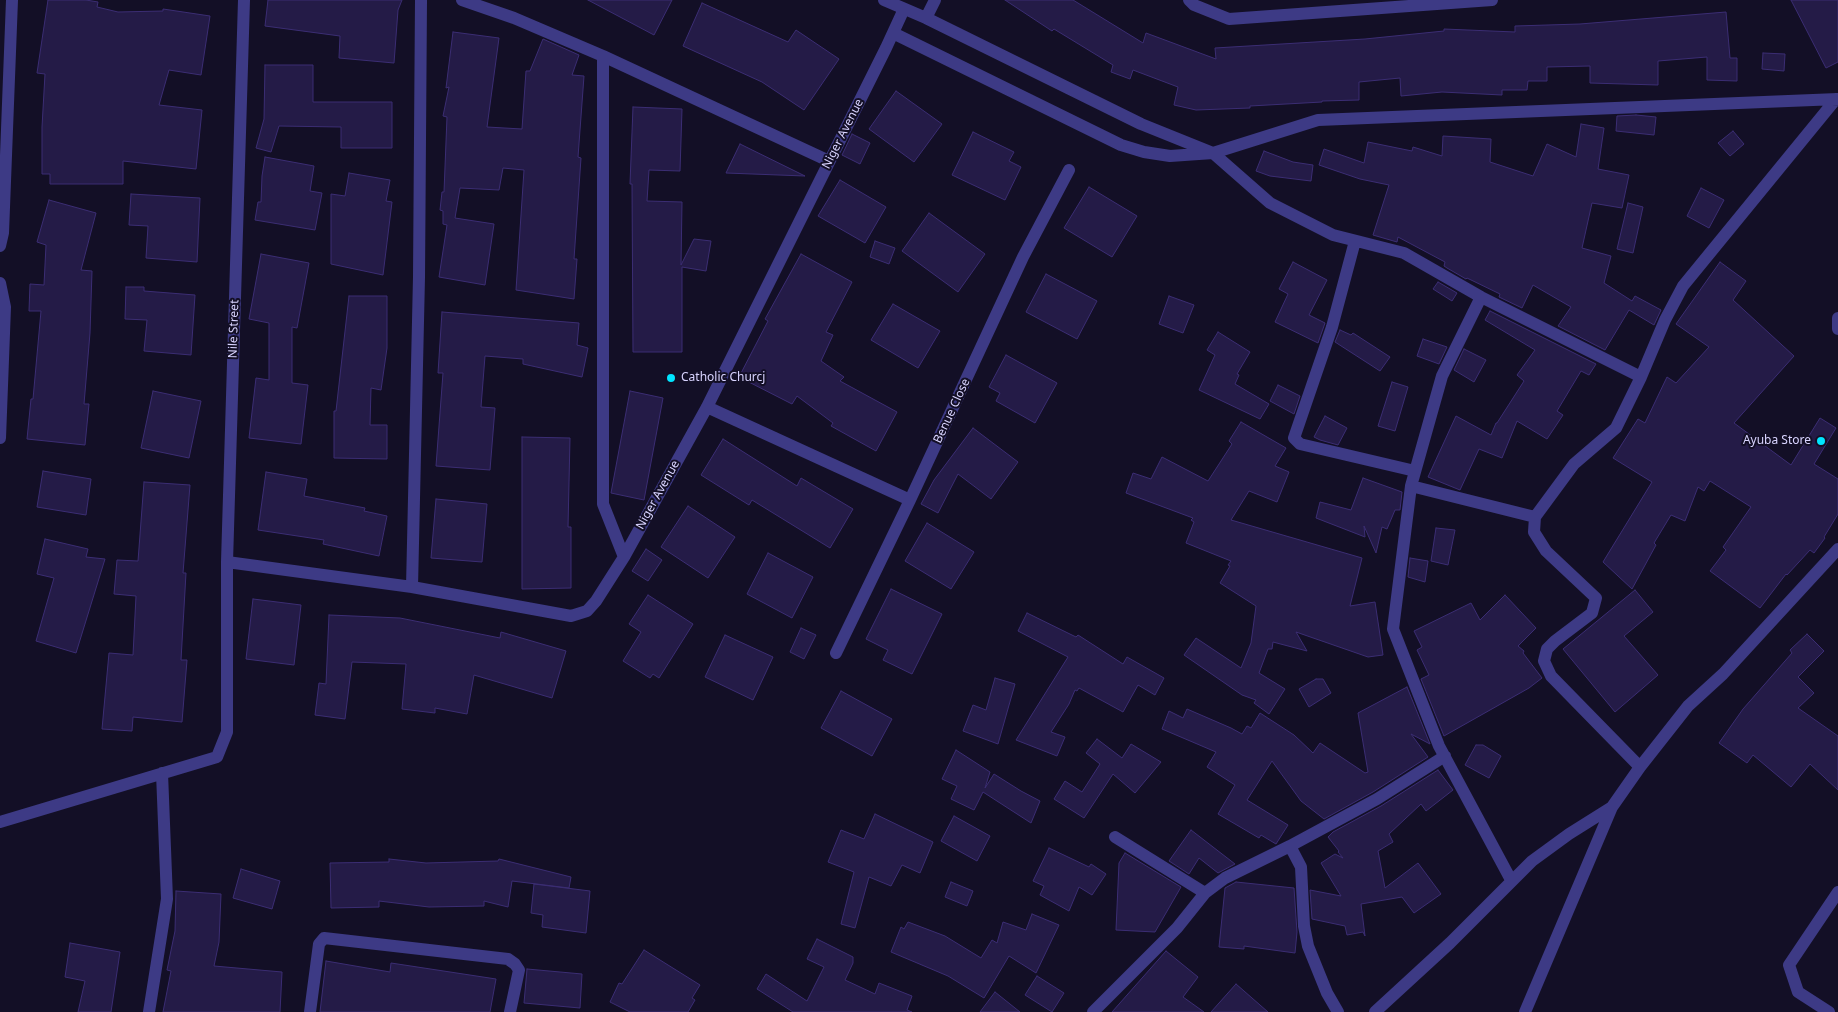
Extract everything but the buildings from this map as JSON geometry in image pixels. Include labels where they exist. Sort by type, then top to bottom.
[{"type":"street","points":[[0,246],[4,233],[12,0]]},
{"type":"street","name":"Nile Street","points":[[162,773],[217,758],[227,732],[227,562],[244,0]]},
{"type":"street","points":[[412,587],[421,0]]},
{"type":"street","points":[[462,0],[514,18],[603,56],[829,161]]},
{"type":"street","points":[[884,0],[926,18],[1141,124],[1213,153],[1270,203],[1333,235],[1404,253],[1481,297],[1641,377]]},
{"type":"street","points":[[926,18],[935,0]]},
{"type":"street","points":[[1189,0],[1194,5],[1229,19],[1492,0]]},
{"type":"street","name":"Niger Avenue","points":[[227,562],[412,587],[571,616],[587,611],[596,601],[624,557],[707,407],[904,9]]},
{"type":"street","points":[[893,34],[1121,145],[1144,152],[1170,156],[1213,153],[1318,120],[1837,99]]},
{"type":"street","points":[[603,56],[603,504],[624,557]]},
{"type":"street","points":[[1640,767],[1551,676],[1544,661],[1547,649],[1554,641],[1592,613],[1596,598],[1546,550],[1534,532],[1535,517],[1574,464],[1616,428],[1641,377],[1664,320],[1684,286],[1837,99]]},
{"type":"street","name":"Benue Close","points":[[836,653],[910,500],[1023,257],[1069,170]]},
{"type":"street","points":[[1355,241],[1332,328],[1294,438],[1300,444],[1415,471]]},
{"type":"street","points":[[0,283],[5,307],[0,438]]},
{"type":"street","points":[[1481,297],[1442,376],[1411,486],[1394,629],[1439,746],[1512,880]]},
{"type":"street","points":[[1838,318],[1838,329]]},
{"type":"street","points":[[707,407],[910,500]]},
{"type":"street","points":[[1411,486],[1535,517]]},
{"type":"street","points":[[1525,1012],[1612,807],[1640,767],[1688,706],[1722,674],[1838,549]]},
{"type":"street","points":[[1093,1012],[1176,928],[1205,893],[1225,878],[1290,846],[1377,799],[1444,756]]},
{"type":"street","points":[[0,822],[162,773],[166,899],[149,1012]]},
{"type":"street","points":[[1376,1012],[1478,917],[1532,861],[1569,834],[1612,807]]},
{"type":"street","points":[[1115,836],[1205,893]]},
{"type":"street","points":[[1290,846],[1301,867],[1304,926],[1308,946],[1327,993],[1338,1012]]},
{"type":"street","points":[[1829,1012],[1798,992],[1790,966],[1838,892]]},
{"type":"street","points":[[310,1012],[319,944],[324,938],[508,959],[519,970],[510,1012]]},
{"type":"place","name":"Catholic Churcj","points":[[671,378]]},
{"type":"place","name":"Ayuba Store","points":[[1821,441]]}]
